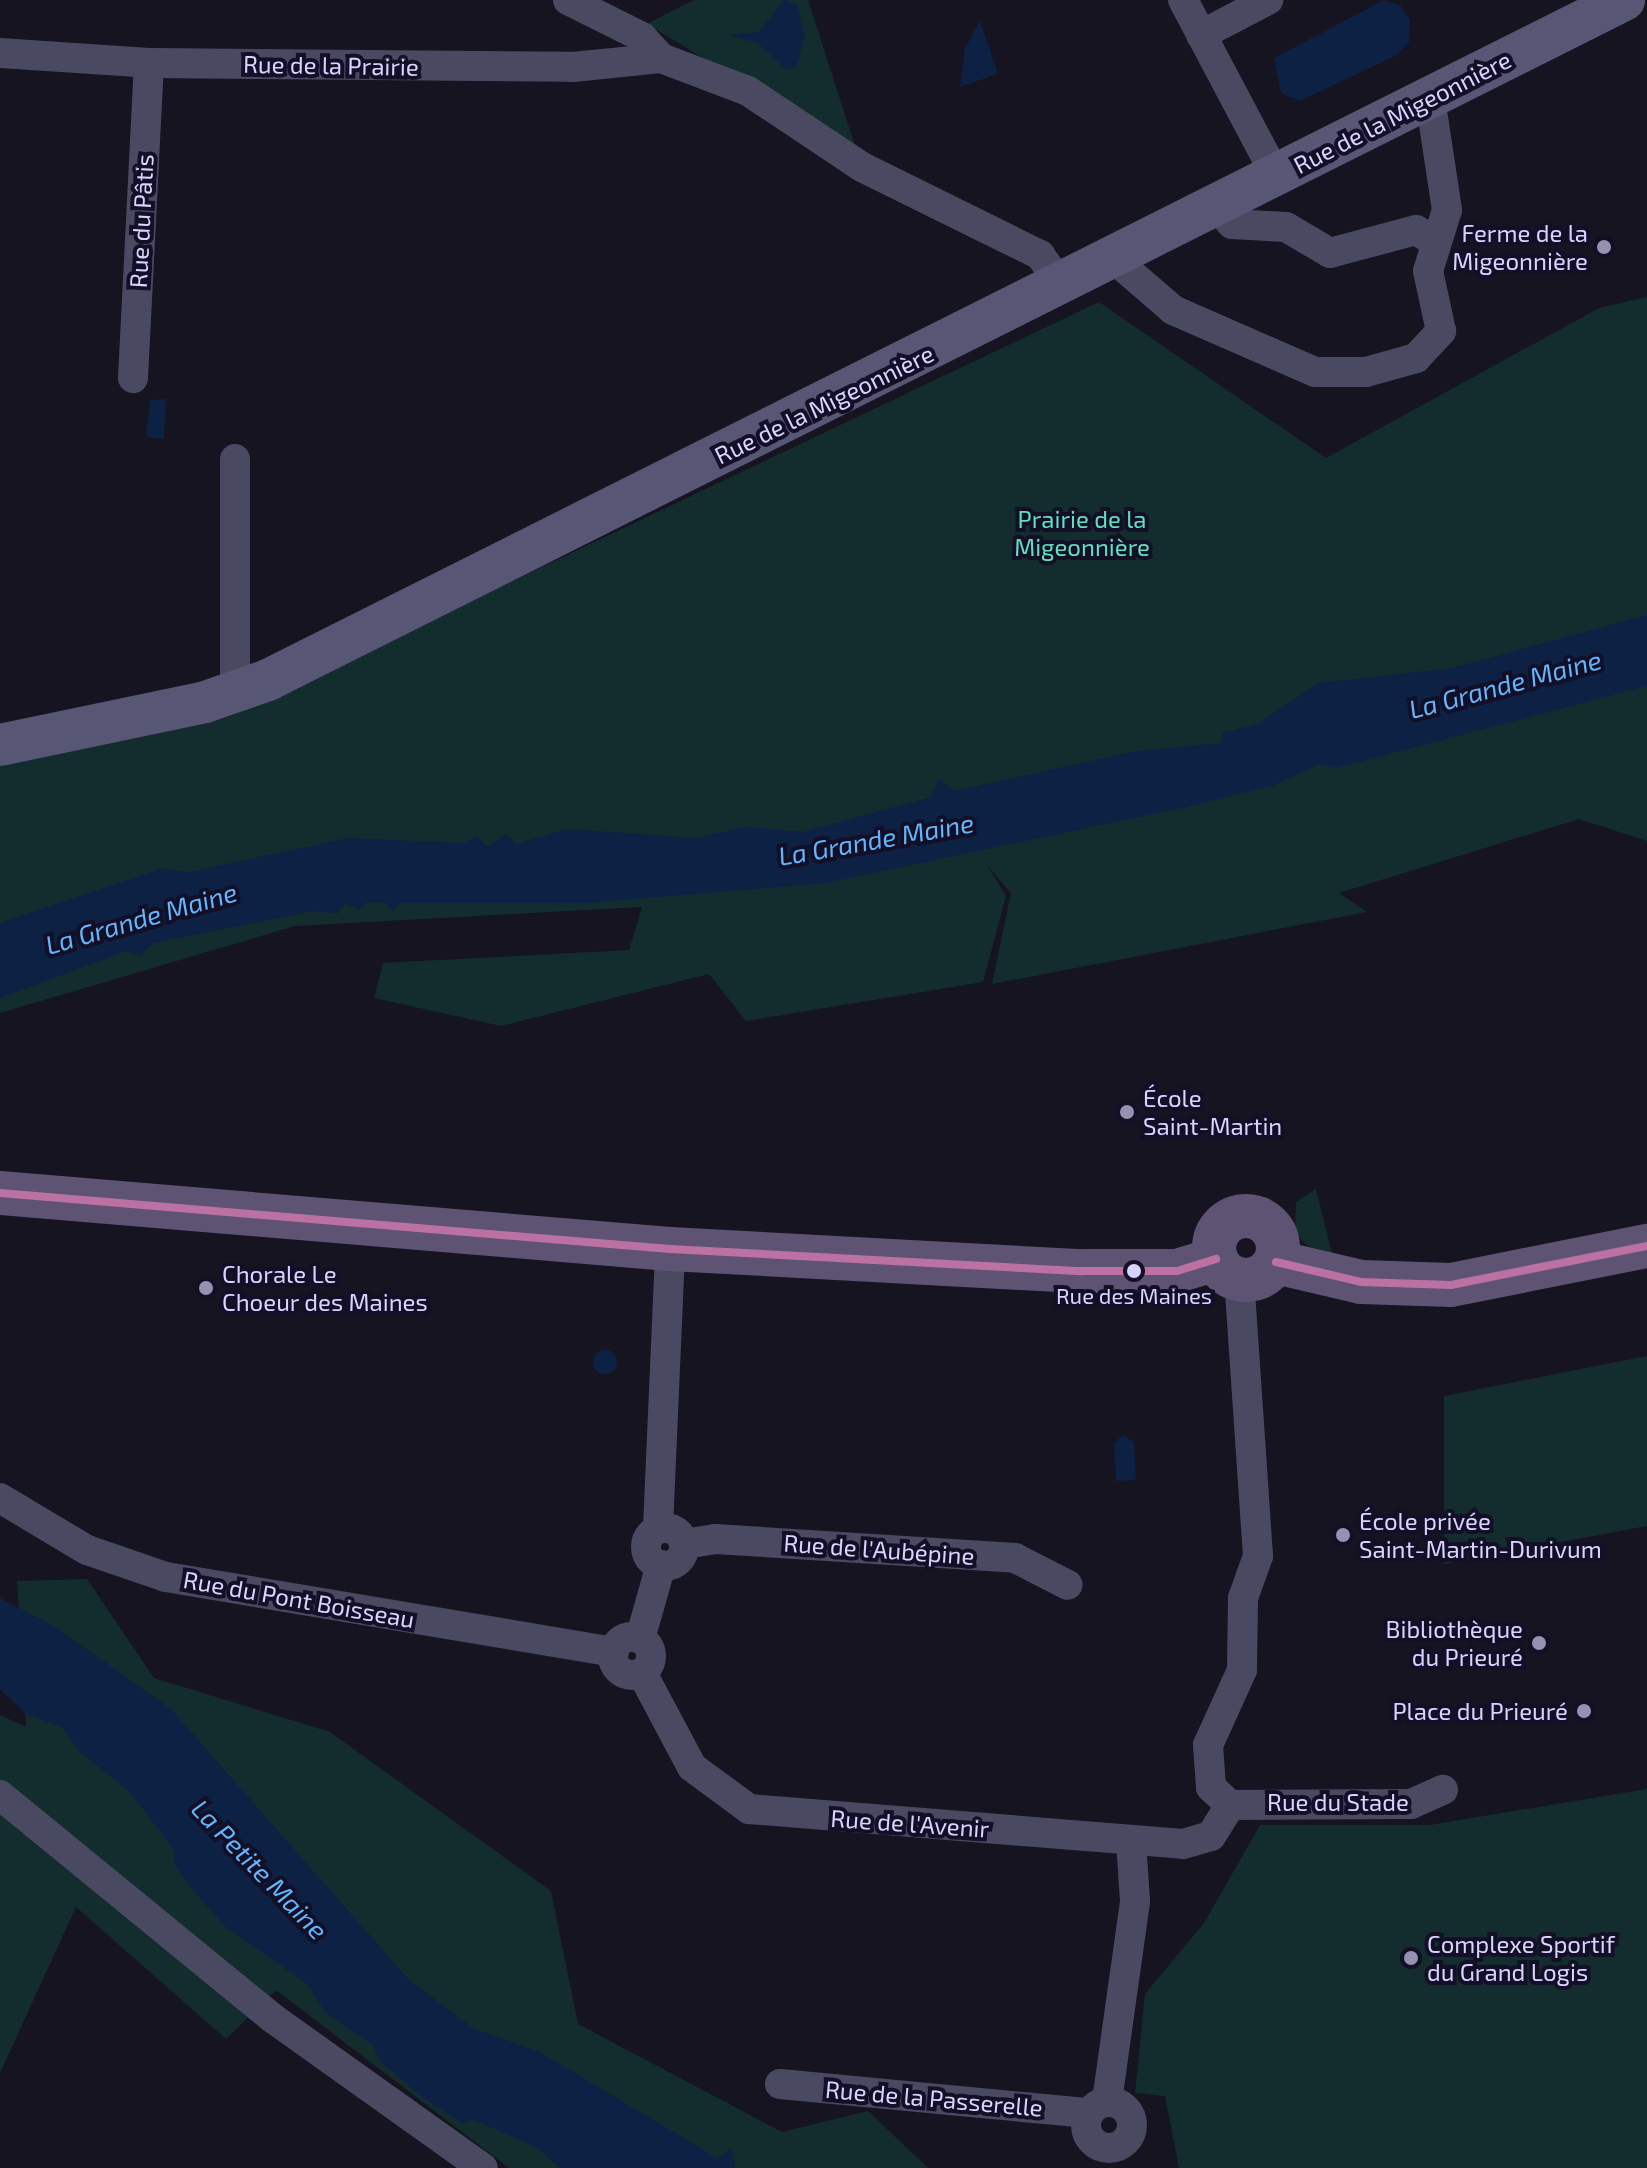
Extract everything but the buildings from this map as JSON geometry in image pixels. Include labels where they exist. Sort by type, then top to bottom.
[{"type":"main road","points":[[1,1194],[670,1249],[1081,1271],[1244,1267],[1361,1282],[1451,1285],[1647,1246]]},
{"type":"street","points":[[568,0],[642,37],[661,58],[748,91],[862,167],[1040,255],[1062,286]]},
{"type":"street","points":[[1183,0],[1276,176]]},
{"type":"street","points":[[1201,35],[1268,0]]},
{"type":"street","name":"Rue de la Migeonnière","points":[[0,745],[235,693],[1062,286],[1624,0]]},
{"type":"street","name":"Rue de la Prairie","points":[[0,53],[149,63],[573,67],[661,58]]},
{"type":"street","name":"Rue du Pâtis","points":[[133,378],[149,63]]},
{"type":"street","points":[[1114,259],[1143,291],[1213,332],[1315,372],[1366,372],[1392,368],[1436,345],[1440,322],[1428,271],[1447,210],[1430,97]]},
{"type":"street","points":[[1216,207],[1232,224],[1286,227],[1330,253],[1416,230],[1435,242]]},
{"type":"street","points":[[235,459],[235,693]]},
{"type":"street","points":[[661,1565],[646,1551],[658,1528],[670,1249]]},
{"type":"street","points":[[1230,1805],[1211,1787],[1208,1745],[1242,1670],[1243,1598],[1258,1556],[1244,1267]]},
{"type":"street","name":"Rue du Pont Boisseau","points":[[0,1498],[87,1550],[166,1577],[627,1646]]},
{"type":"street","points":[[658,1528],[675,1530],[684,1544],[678,1561],[661,1565]]},
{"type":"street","name":"Rue de l'Aubépine","points":[[684,1544],[715,1539],[1015,1558],[1068,1585]]},
{"type":"street","points":[[627,1646],[661,1565]]},
{"type":"street","name":"Rue de l'Avenir","points":[[627,1646],[621,1672],[642,1673],[692,1767],[749,1809],[1183,1844],[1211,1836],[1230,1805]]},
{"type":"street","name":"Rue du Stade","points":[[1230,1805],[1411,1804],[1443,1790]]},
{"type":"street","points":[[0,1795],[271,2017],[483,2168]]},
{"type":"street","name":"Rue de la Passerelle","points":[[780,2084],[1098,2107],[1135,1901],[1131,1840]]},
{"type":"green space","points":[[694,0],[808,0],[857,152],[647,24]]},
{"type":"green space","name":"Prairie de la Migeonnière","points":[[1647,297],[1647,841],[1579,819],[1339,893],[1367,912],[992,984],[1011,893],[987,865],[1006,896],[983,982],[746,1021],[709,974],[501,1026],[374,998],[383,963],[629,950],[642,907],[295,926],[0,1013],[0,755],[258,702],[1099,302],[1326,458],[1599,308]]},
{"type":"green space","points":[[1316,1189],[1332,1254],[1306,1245],[1295,1231],[1296,1202]]},
{"type":"green space","points":[[1647,1356],[1647,1526],[1444,1564],[1444,1396]]},
{"type":"green space","points":[[87,1579],[154,1678],[330,1732],[551,1891],[578,2024],[782,2132],[868,2111],[928,2168],[509,2168],[276,1990],[226,2039],[76,1907],[0,2073],[0,1715],[26,1727],[17,1581]]},
{"type":"green space","name":"Complexe Sportif du Grand Logis","points":[[1647,1789],[1647,2168],[1179,2168],[1165,2096],[1135,2093],[1145,1994],[1204,1923],[1260,1825],[1430,1825]]},
{"type":"water","points":[[784,0],[797,4],[805,37],[796,68],[785,69],[758,43],[728,35],[759,32]]},
{"type":"water","points":[[1384,0],[1400,5],[1410,20],[1409,42],[1397,55],[1300,101],[1281,93],[1274,58]]},
{"type":"water","points":[[980,21],[998,74],[960,87],[965,48]]},
{"type":"water","points":[[166,399],[164,439],[146,437],[150,400]]},
{"type":"water","name":"La Grande Maine","points":[[1647,615],[1647,686],[1336,768],[1319,764],[1272,786],[1182,808],[826,883],[585,903],[400,903],[393,912],[386,903],[367,902],[358,910],[346,903],[337,914],[314,911],[153,943],[140,956],[126,951],[0,998],[0,923],[163,868],[189,872],[348,838],[464,843],[476,836],[488,847],[506,834],[516,844],[568,829],[696,838],[746,827],[803,832],[931,797],[939,779],[954,791],[1136,751],[1221,743],[1222,733],[1258,724],[1318,683],[1452,668]]},
{"type":"water","points":[[605,1350],[614,1353],[617,1362],[614,1371],[605,1374],[596,1371],[593,1362],[596,1353]]},
{"type":"water","points":[[1123,1435],[1134,1442],[1136,1480],[1116,1481],[1114,1443]]},
{"type":"water","name":"La Petite Maine","points":[[0,1598],[54,1626],[171,1709],[409,1980],[474,2029],[540,2052],[717,2158],[732,2149],[735,2168],[559,2168],[538,2148],[472,2119],[462,2123],[423,2098],[380,2061],[373,2045],[326,2013],[307,1984],[226,1927],[191,1888],[174,1864],[175,1851],[130,1792],[79,1751],[62,1727],[26,1714],[0,1689]]},
{"type":"transit line","points":[[0,1193],[670,1249],[1081,1271],[1177,1271],[1216,1259]]},
{"type":"transit line","points":[[1276,1262],[1361,1282],[1451,1285],[1647,1246]]},
{"type":"place","name":"Ferme de la Migeonnière","points":[[1604,247]]},
{"type":"place","name":"École Saint-Martin","points":[[1127,1112]]},
{"type":"place","name":"Rue des Maines","points":[[1134,1271]]},
{"type":"place","name":"Chorale Le Choeur des Maines","points":[[206,1288]]},
{"type":"place","name":"École privée Saint-Martin-Durivum","points":[[1343,1535]]},
{"type":"place","name":"Bibliothèque du Prieuré","points":[[1539,1643]]},
{"type":"place","name":"Place du Prieuré","points":[[1584,1711]]},
{"type":"place","name":"Complexe Sportif du Grand Logis","points":[[1411,1958]]}]
